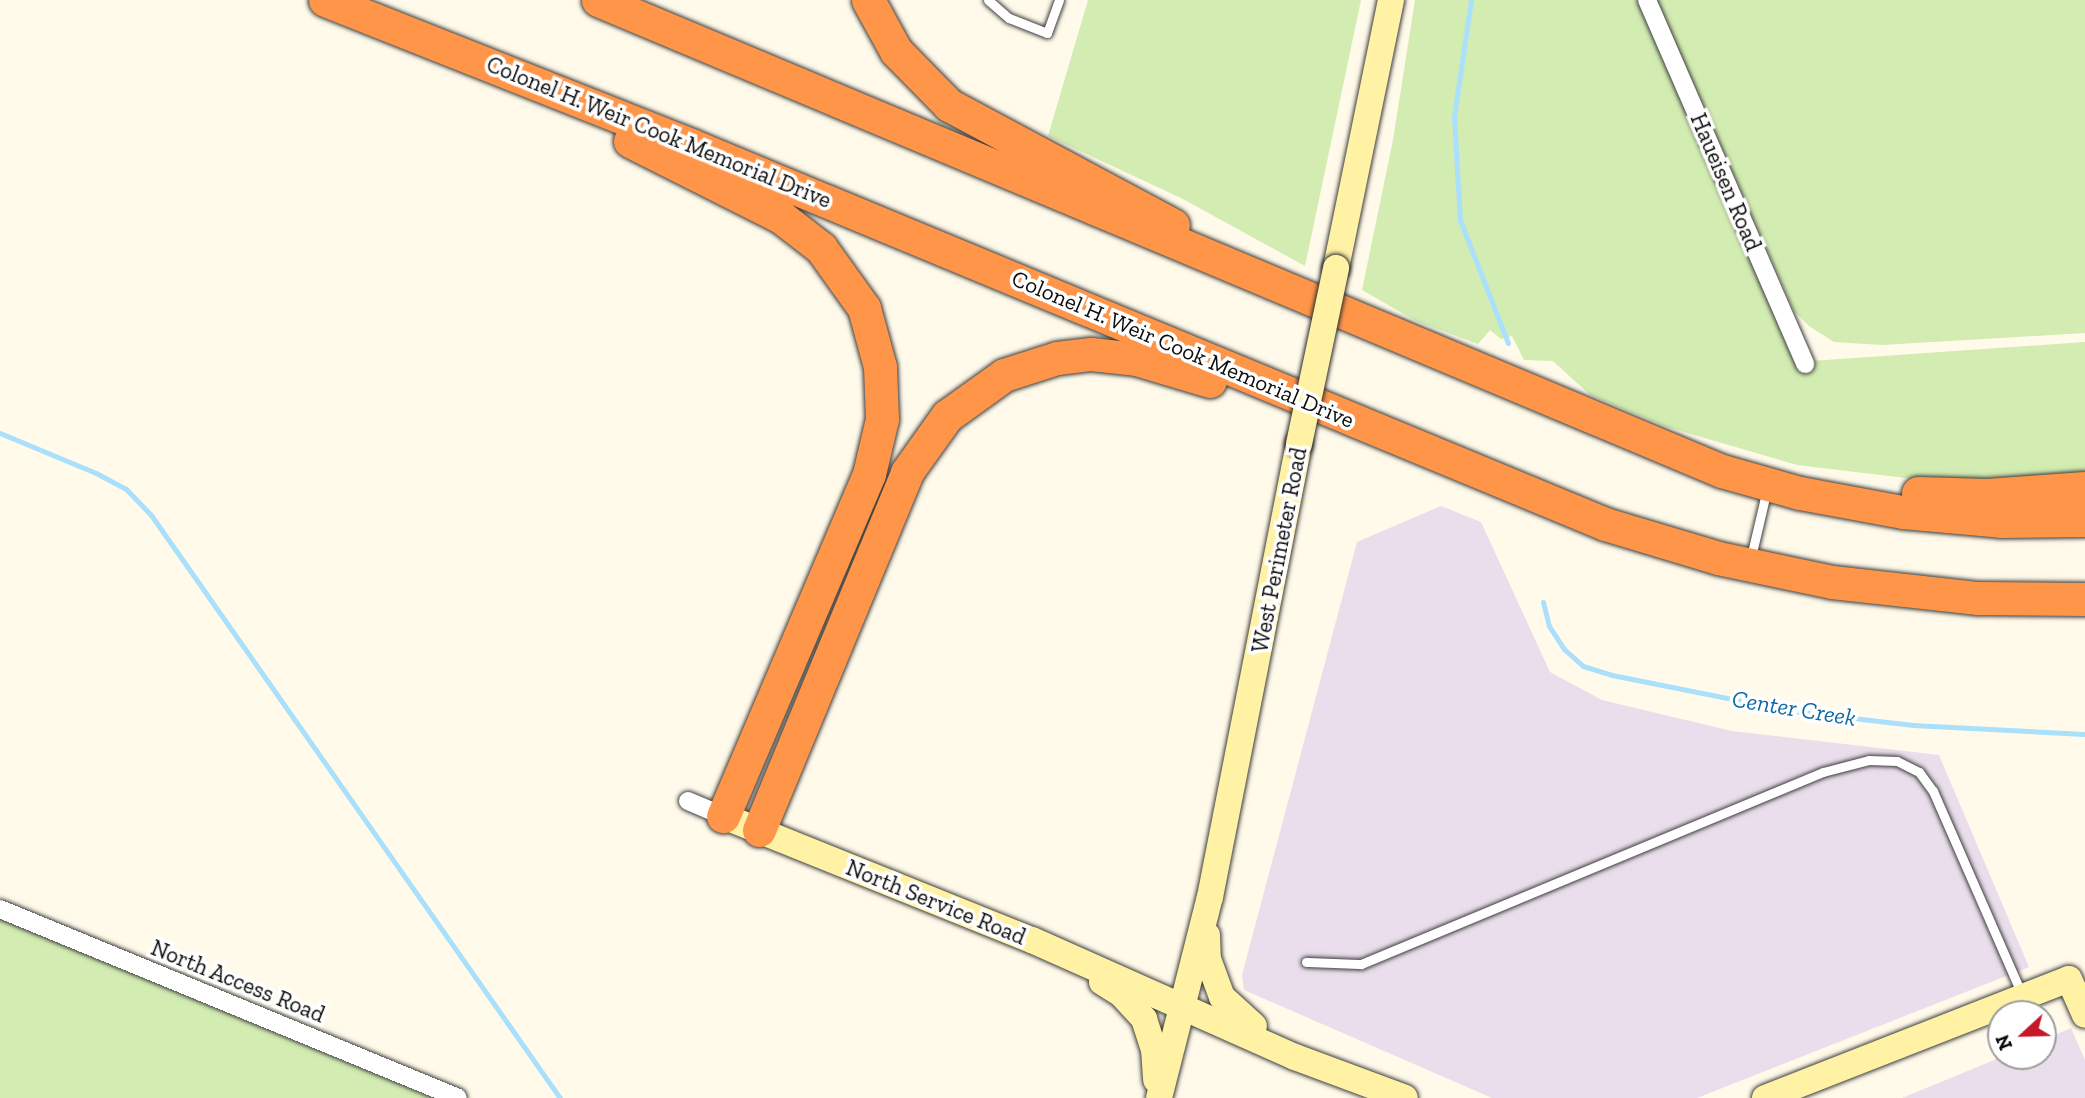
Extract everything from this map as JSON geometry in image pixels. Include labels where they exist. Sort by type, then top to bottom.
[{"type":"highway","name":"Colonel H. Weir Cook Memorial Drive","points":[[325,0],[461,51],[1495,481],[1605,524],[1749,566],[1872,588],[1978,598],[2079,599]]},
{"type":"highway","points":[[598,0],[1721,471],[1768,485],[1903,512],[2001,521],[2085,520]]},
{"type":"highway","points":[[868,0],[896,51],[949,105],[1151,212],[1281,288]]},
{"type":"highway","points":[[461,51],[604,129],[782,217],[838,267],[872,327],[883,404],[875,457],[723,816]]},
{"type":"highway","points":[[759,830],[906,472],[947,416],[1004,375],[1056,358],[1091,354],[1136,359],[1495,481]]},
{"type":"highway","points":[[1577,411],[1750,466],[1876,490],[1987,495],[2085,488]]},
{"type":"street","name":"West Perimeter Road","points":[[1158,1098],[1210,898],[1299,444],[1391,0]]},
{"type":"street","name":"Haueisen Road","points":[[1647,0],[1805,364]]},
{"type":"street","name":"North Service Road","points":[[688,801],[1032,940],[1183,1005],[1295,1058],[1393,1093]]},
{"type":"street","points":[[1210,898],[1208,959],[1214,982],[1229,1007],[1261,1030],[1393,1093]]},
{"type":"street","name":"North Access Road","points":[[0,909],[458,1098]]},
{"type":"street","points":[[1032,940],[1136,1007],[1154,1049],[1158,1098]]},
{"type":"street","points":[[1765,1098],[2077,976],[2085,1015]]},
{"type":"lane","points":[[988,0],[1009,18],[1047,33],[1059,0]]},
{"type":"lane","points":[[1749,566],[1768,485]]},
{"type":"lane","points":[[1306,962],[1361,964],[1823,772],[1869,760],[1897,761],[1919,772],[1933,790],[2022,996]]},
{"type":"shaded area","points":[[1441,506],[1481,522],[1550,672],[1602,700],[1732,731],[1939,755],[2029,967],[1697,1098],[1492,1098],[1244,990],[1242,975],[1357,542]]},
{"type":"shaded area","points":[[2071,1028],[2085,1060],[2085,1098],[1902,1098],[1987,1063],[1987,1070],[2057,1070],[2057,1034]]},
{"type":"green space","points":[[1088,0],[1361,0],[1305,266],[1183,199],[1048,136]]},
{"type":"green space","points":[[1415,0],[1638,0],[1727,205],[1811,361],[2085,342],[2085,475],[1939,482],[1797,465],[1667,427],[1590,395],[1553,361],[1524,360],[1512,336],[1501,339],[1490,330],[1478,344],[1416,321],[1362,290],[1393,140]]},
{"type":"green space","points":[[1657,0],[2085,0],[2085,333],[1882,345],[1834,342],[1809,326],[1794,311]]},
{"type":"green space","points":[[0,919],[433,1098],[0,1098]]},
{"type":"waterway","name":"Center Creek","points":[[1471,0],[1454,117],[1460,220],[1508,343]]},
{"type":"waterway","points":[[0,433],[96,473],[126,489],[151,515],[560,1098]]},
{"type":"waterway","name":"Center Creek","points":[[1543,602],[1549,626],[1564,649],[1583,666],[1612,675],[1792,711],[1913,725],[2085,734]]}]
